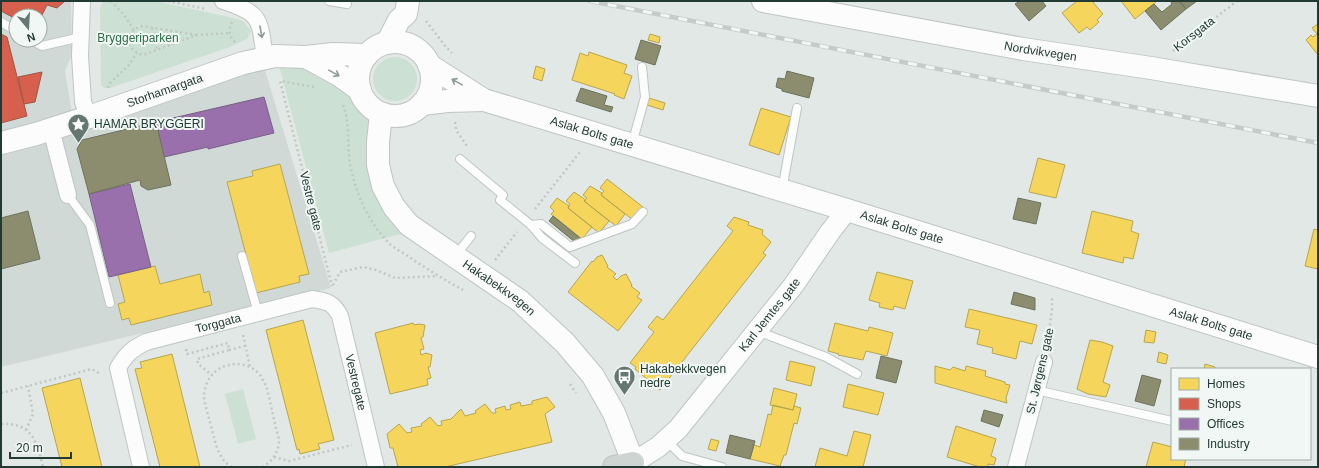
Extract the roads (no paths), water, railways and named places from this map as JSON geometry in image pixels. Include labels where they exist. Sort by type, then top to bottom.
[{"type":"main road","name":"Nordvikvegen","points":[[763,1],[1023,49],[1151,68],[1318,96]]},
{"type":"main road","points":[[387,43],[407,7]]},
{"type":"main road","points":[[407,7],[412,20],[414,48]]},
{"type":"main road","points":[[387,43],[401,43],[414,48],[422,53],[432,74],[432,83],[428,96],[416,110],[404,115],[396,116],[384,114],[376,110],[369,105],[360,90],[358,81],[362,63],[367,55],[374,49],[387,43]]},
{"type":"main road","name":"Storhamargata","points":[[1,143],[89,117],[243,63],[275,56],[306,57],[333,54],[367,55]]},
{"type":"main road","name":"Storhamargata","points":[[306,57],[339,75],[360,90]]},
{"type":"main road","name":"Aslak Bolts gate","points":[[429,65],[484,100],[631,146],[847,210],[1318,357]]},
{"type":"main road","name":"Aslak Bolts gate","points":[[422,104],[447,101],[484,100]]},
{"type":"main road","name":"Hakabekkvegen","points":[[384,114],[380,123],[378,165],[383,186],[394,207],[409,225],[520,301],[565,344],[592,376],[614,413],[628,466]]},
{"type":"street","points":[[82,1],[80,56],[83,102],[89,117]]},
{"type":"street","points":[[223,1],[245,4],[252,13],[258,22],[265,58]]},
{"type":"street","points":[[51,129],[68,195]]},
{"type":"street","name":"Karl Jemtes gate","points":[[628,466],[658,447],[678,429],[793,286],[847,210]]},
{"type":"street","name":"Torggata","points":[[142,467],[118,368],[124,357],[133,348],[146,342],[312,299],[328,302]]},
{"type":"street","name":"Vestregate","points":[[328,302],[336,308],[340,316],[376,467]]},
{"type":"street","name":"St. Jørgens gate","points":[[1016,467],[1044,362]]},
{"type":"lane","points":[[329,1],[347,4]]},
{"type":"lane","points":[[48,45],[81,37]]},
{"type":"lane","points":[[631,146],[645,97],[642,67]]},
{"type":"lane","points":[[782,191],[797,108]]},
{"type":"lane","points":[[460,159],[504,195],[500,200],[528,223],[542,238],[575,263]]},
{"type":"lane","points":[[68,195],[90,225],[110,304]]},
{"type":"lane","points":[[528,223],[541,224],[570,247],[632,224],[643,212]]},
{"type":"lane","points":[[455,257],[471,236]]},
{"type":"lane","points":[[242,256],[258,313]]},
{"type":"lane","points":[[757,331],[826,357],[857,374]]},
{"type":"lane","points":[[1036,390],[1171,421]]},
{"type":"lane","points":[[666,440],[682,456],[722,467]]},
{"type":"railway","points":[[590,1],[1318,143]]},
{"type":"place","name":"HAMAR BRYGGERI","points":[[79,144]]},
{"type":"place","name":"Hakabekkvegen nedre","points":[[625,396]]},
{"type":"park label","name":"Bryggeriparken","points":[[138,38]]}]
